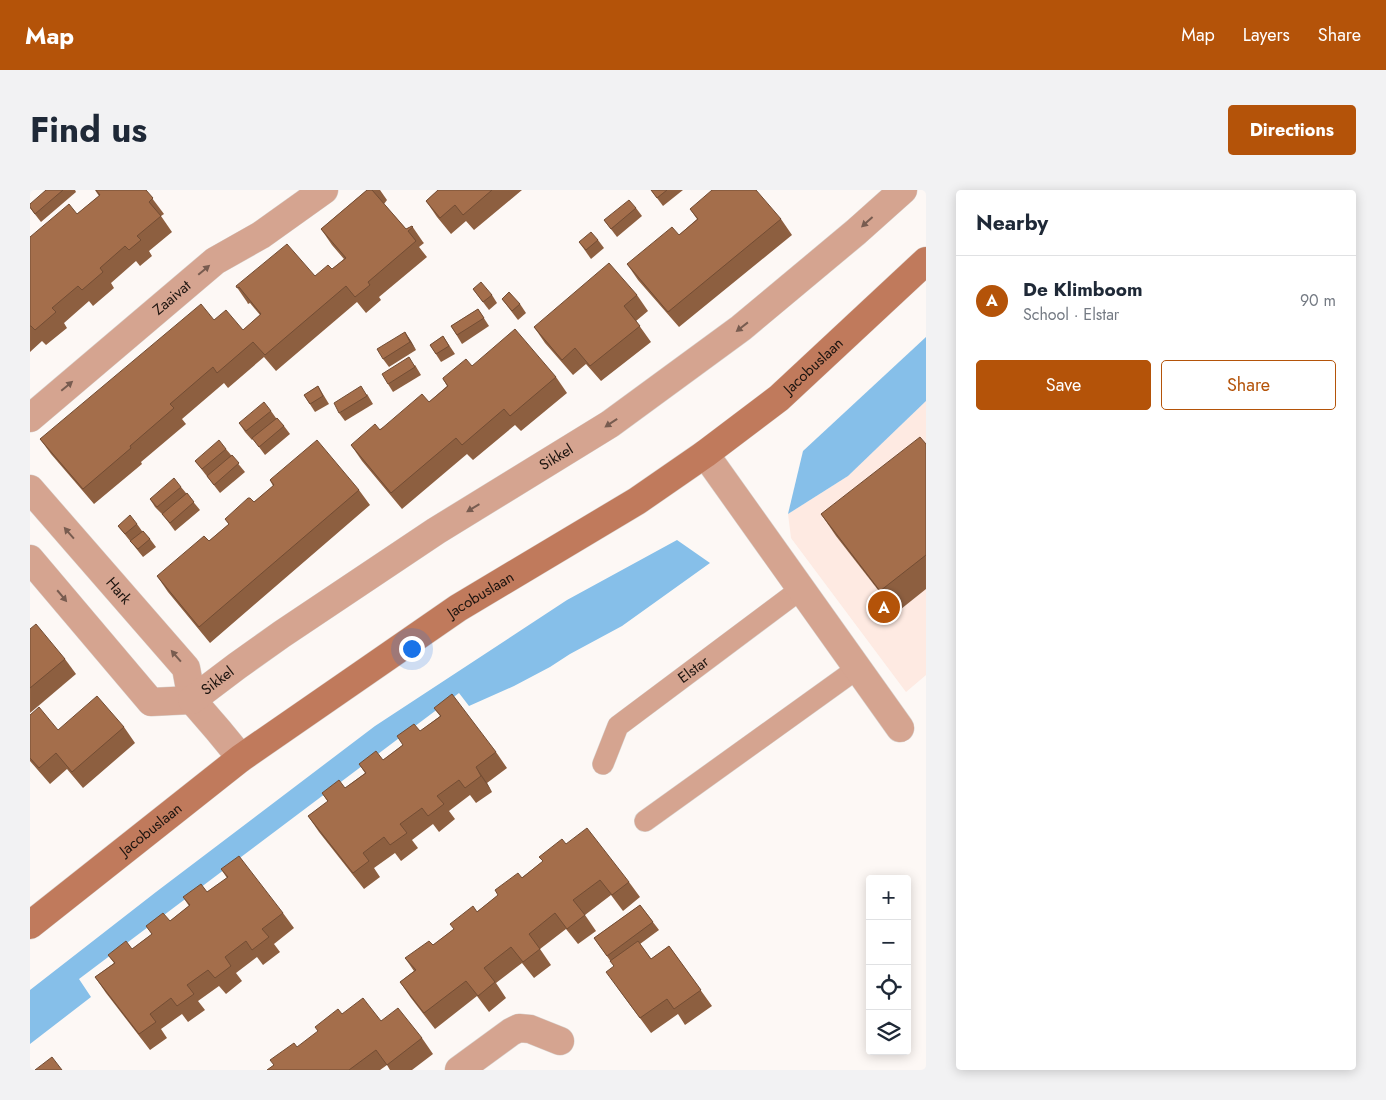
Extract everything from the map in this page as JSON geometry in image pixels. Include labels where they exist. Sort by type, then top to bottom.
[{"type":"main road","name":"Jacobuslaan","points":[[30,925],[241,758],[458,608],[637,501],[705,454],[779,398],[926,261]]},
{"type":"street","name":"Zaaivat","points":[[30,418],[215,261],[261,235],[324,190]]},
{"type":"street","name":"Sikkel","points":[[192,700],[282,634],[436,531],[618,418],[741,328],[903,190]]},
{"type":"street","points":[[705,454],[900,728]]},
{"type":"street","name":"Hark","points":[[30,489],[186,668],[192,700]]},
{"type":"street","points":[[30,559],[152,702],[192,700],[241,758]]},
{"type":"street","points":[[459,1070],[519,1028],[530,1029],[560,1041]]},
{"type":"lane","name":"Elstar","points":[[603,764],[618,726],[801,589]]},
{"type":"lane","points":[[645,821],[858,668]]},
{"type":"shaded area","points":[[926,401],[926,675],[906,692],[791,538],[788,514],[848,476]]},
{"type":"water","points":[[926,337],[926,401],[848,476],[788,514],[803,451]]},
{"type":"water","points":[[677,540],[710,563],[622,626],[514,686],[469,706],[459,693],[79,979],[91,997],[30,1044],[30,990],[375,726],[567,600]]},
{"type":"building","points":[[46,190],[63,190],[35,214],[30,204]]},
{"type":"building","points":[[96,190],[146,190],[153,198],[149,202],[161,216],[137,236],[141,240],[129,250],[125,246],[100,268],[103,272],[82,290],[78,286],[52,308],[56,312],[35,330],[30,326],[30,237],[69,204],[77,214],[100,195]]},
{"type":"building","points":[[367,190],[372,190],[406,229],[413,227],[408,231],[416,241],[368,282],[370,285],[355,297],[346,286],[265,355],[253,342],[217,373],[213,367],[170,404],[174,408],[83,489],[40,439],[201,304],[214,320],[226,310],[243,330],[261,314],[239,287],[237,288],[236,286],[287,244],[315,276],[328,265],[332,269],[346,258],[321,229]]},
{"type":"building","points":[[438,190],[492,190],[463,215],[455,205],[440,218],[426,201]]},
{"type":"building","points":[[651,190],[667,190],[657,198]]},
{"type":"building","points":[[712,190],[756,190],[781,219],[668,312],[627,264],[672,227],[679,235],[698,219],[690,209]]},
{"type":"building","points":[[629,200],[636,208],[611,229],[604,220]]},
{"type":"building","points":[[591,232],[598,240],[586,250],[579,242]]},
{"type":"building","points":[[609,263],[637,295],[624,306],[640,326],[590,366],[575,348],[562,360],[534,327]]},
{"type":"building","points":[[481,282],[492,295],[483,302],[473,289]]},
{"type":"building","points":[[509,292],[520,304],[512,311],[502,299]]},
{"type":"building","points":[[478,309],[484,318],[457,335],[451,326]]},
{"type":"building","points":[[515,329],[556,377],[510,416],[504,409],[462,445],[456,438],[391,493],[351,445],[375,424],[380,430],[422,394],[429,402],[448,386],[443,378],[466,359],[472,366]]},
{"type":"building","points":[[405,332],[410,342],[383,359],[377,349]]},
{"type":"building","points":[[443,336],[449,346],[436,354],[430,345]]},
{"type":"building","points":[[409,357],[415,367],[388,384],[382,374]]},
{"type":"building","points":[[318,386],[323,396],[310,404],[304,395]]},
{"type":"building","points":[[361,386],[367,396],[339,413],[334,403]]},
{"type":"building","points":[[264,402],[271,411],[246,431],[239,423]]},
{"type":"building","points":[[277,418],[284,426],[259,447],[252,438]]},
{"type":"building","points":[[920,437],[926,444],[926,555],[880,591],[821,514]]},
{"type":"building","points":[[219,440],[226,449],[202,469],[195,461]]},
{"type":"building","points":[[317,440],[359,490],[199,627],[157,576],[204,536],[209,541],[229,524],[225,519],[248,498],[254,502],[274,485],[270,480]]},
{"type":"building","points":[[232,455],[239,463],[214,485],[207,476]]},
{"type":"building","points":[[174,478],[181,487],[157,507],[150,499]]},
{"type":"building","points":[[187,493],[194,502],[170,523],[162,514]]},
{"type":"building","points":[[130,515],[137,524],[125,534],[118,526]]},
{"type":"building","points":[[143,531],[150,539],[138,549],[130,541]]},
{"type":"building","points":[[36,624],[65,659],[30,688],[30,629]]},
{"type":"building","points":[[452,694],[496,752],[476,767],[481,776],[465,788],[459,780],[437,796],[444,804],[428,816],[422,808],[400,824],[407,833],[390,845],[384,837],[363,853],[369,861],[353,873],[308,816],[328,801],[322,793],[339,780],[345,788],[366,773],[359,764],[376,751],[383,760],[403,745],[397,736],[414,724],[420,731],[441,716],[434,708]]},
{"type":"building","points":[[97,696],[124,727],[72,772],[56,753],[39,768],[30,758],[30,715],[39,707],[58,730]]},
{"type":"building","points":[[587,828],[629,882],[612,895],[600,880],[573,900],[585,915],[567,929],[555,913],[529,934],[540,949],[523,962],[511,947],[484,968],[495,982],[478,996],[466,981],[424,1013],[400,982],[416,970],[405,958],[429,941],[433,945],[454,929],[450,924],[473,906],[477,912],[498,895],[495,890],[518,873],[522,878],[543,861],[539,857],[562,839],[566,844]]},
{"type":"building","points":[[239,856],[283,913],[262,929],[269,937],[252,950],[246,941],[225,957],[231,966],[215,978],[208,970],[187,985],[194,994],[177,1006],[171,998],[150,1014],[156,1022],[139,1034],[95,977],[115,963],[108,955],[126,941],[132,949],[152,934],[146,926],[163,913],[170,921],[190,905],[183,897],[201,884],[207,892],[228,877],[221,869]]},
{"type":"building","points":[[640,905],[653,922],[607,956],[594,938]]},
{"type":"building","points":[[638,941],[651,959],[669,946],[701,990],[674,1009],[667,999],[640,1018],[606,972],[614,966],[610,961]]},
{"type":"building","points":[[363,998],[381,1021],[398,1008],[422,1038],[387,1065],[376,1050],[349,1070],[267,1070],[274,1065],[270,1060],[294,1043],[297,1047],[318,1031],[315,1027],[338,1009],[342,1014]]},
{"type":"building","points":[[52,1057],[62,1070],[35,1070]]},
{"type":"place","name":"De Klimboom","points":[[884,607]]}]
